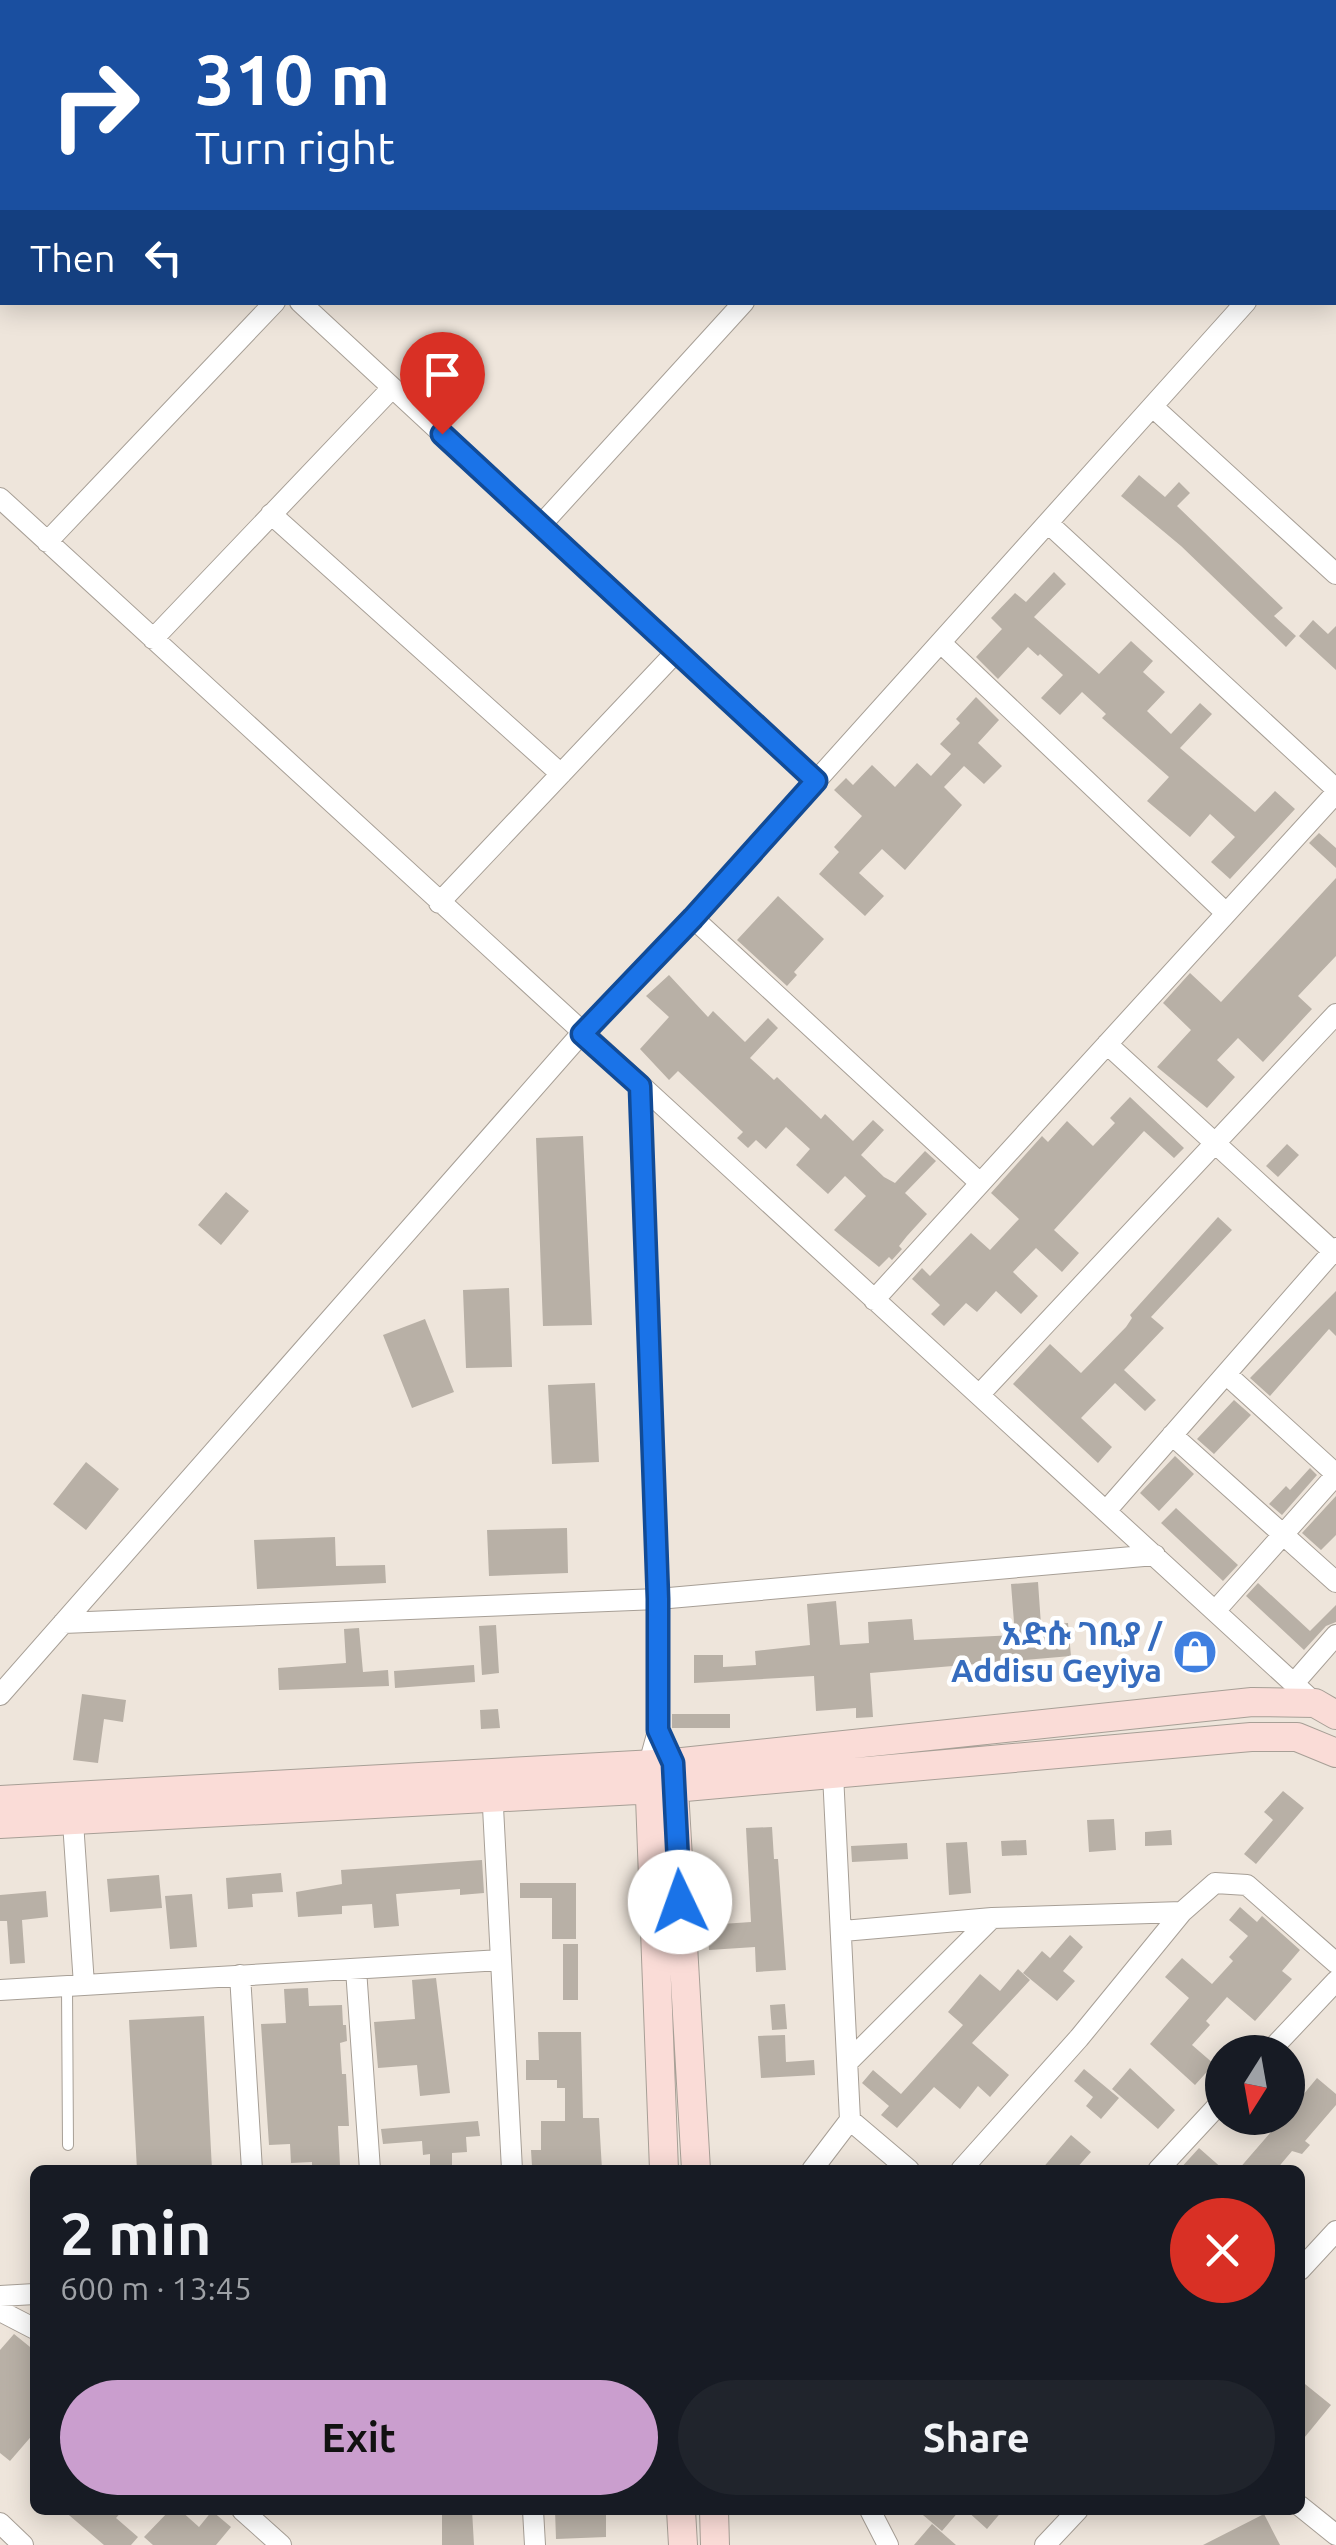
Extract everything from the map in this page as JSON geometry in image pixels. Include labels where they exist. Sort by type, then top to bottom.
[{"type":"main road","points":[[661,1776],[1252,1702],[1325,1709]]},
{"type":"main road","points":[[0,1800],[72,1806],[661,1776],[833,1774],[1251,1737],[1297,1737],[1336,1752]]},
{"type":"main road","points":[[661,1776],[664,2165]]},
{"type":"main road","points":[[661,1776],[696,2165]]},
{"type":"main road","points":[[0,1824],[72,1806]]},
{"type":"main road","points":[[681,2515],[683,2545]]},
{"type":"main road","points":[[714,2515],[715,2545]]},
{"type":"street","points":[[48,542],[272,305]]},
{"type":"street","points":[[303,305],[816,781]]},
{"type":"street","points":[[540,526],[741,305]]},
{"type":"street","points":[[0,1695],[10,1670],[63,1623],[582,1034],[693,918],[1243,305]]},
{"type":"street","points":[[153,639],[392,388]]},
{"type":"street","points":[[1153,408],[1336,574]]},
{"type":"street","points":[[0,498],[582,1034],[1325,1709]]},
{"type":"street","points":[[272,514],[561,774]]},
{"type":"street","points":[[874,1300],[1336,791],[1049,524]]},
{"type":"street","points":[[941,643],[1226,913]]},
{"type":"street","points":[[440,903],[677,652]]},
{"type":"street","points":[[693,918],[980,1184]]},
{"type":"street","points":[[979,1395],[1336,1014]]},
{"type":"street","points":[[1106,1510],[1335,1251],[1108,1044]]},
{"type":"street","points":[[640,1086],[661,1776]]},
{"type":"street","points":[[1216,1610],[1336,1474],[1226,1374]]},
{"type":"street","points":[[1172,1435],[1336,1582]]},
{"type":"street","points":[[63,1623],[658,1599],[1155,1555]]},
{"type":"street","points":[[1294,1682],[1336,1635]]},
{"type":"street","points":[[816,2165],[850,2120],[833,1774]]},
{"type":"street","points":[[492,1785],[512,2165]]},
{"type":"street","points":[[72,1806],[76,1985]]},
{"type":"street","points":[[965,2165],[1079,2038],[1182,1912],[1215,1883],[1247,1885],[1336,1963]]},
{"type":"street","points":[[843,1931],[992,1918],[1182,1912]]},
{"type":"street","points":[[848,2062],[992,1918]]},
{"type":"street","points":[[0,1990],[501,1960]]},
{"type":"street","points":[[356,1968],[370,2165]]},
{"type":"street","points":[[240,1975],[252,2165]]},
{"type":"street","points":[[1284,2035],[1336,1981]]},
{"type":"street","points":[[1163,2165],[1205,2119]]},
{"type":"street","points":[[850,2120],[903,2165]]},
{"type":"street","points":[[1305,2265],[1336,2231]]},
{"type":"street","points":[[0,2296],[30,2294]]},
{"type":"street","points":[[0,2311],[30,2326]]},
{"type":"street","points":[[1305,2510],[1336,2535]]},
{"type":"street","points":[[248,2515],[281,2545]]},
{"type":"street","points":[[532,2515],[535,2545]]},
{"type":"street","points":[[873,2515],[888,2545]]},
{"type":"street","points":[[1045,2545],[1073,2515]]},
{"type":"street","points":[[0,2523],[24,2545]]},
{"type":"lane","points":[[68,2145],[76,1985]]},
{"type":"building","points":[[1139,475],[1165,497],[1179,482],[1190,493],[1177,506],[1283,608],[1274,616],[1296,636],[1286,647],[1181,546],[1121,496]]},
{"type":"building","points":[[1054,572],[1066,584],[1034,617],[1099,674],[1131,641],[1153,661],[1143,672],[1165,692],[1147,711],[1171,734],[1200,703],[1212,714],[1180,748],[1255,812],[1275,791],[1295,809],[1230,879],[1211,862],[1235,837],[1210,814],[1190,837],[1147,801],[1169,777],[1102,718],[1106,714],[1082,692],[1060,715],[1041,698],[1063,675],[1040,654],[1028,647],[998,679],[976,657],[1002,629],[991,618],[1015,593],[1026,602]]},
{"type":"building","points":[[1313,620],[1328,634],[1336,626],[1336,670],[1299,636]]},
{"type":"building","points":[[976,697],[999,720],[978,743],[1002,766],[984,784],[964,766],[944,787],[962,805],[905,870],[882,849],[859,873],[884,896],[865,916],[819,874],[839,852],[834,847],[862,816],[834,790],[846,778],[853,785],[872,765],[895,787],[917,763],[931,776],[951,754],[940,744],[960,723],[956,719]]},
{"type":"building","points":[[1319,833],[1336,848],[1336,868],[1309,843]]},
{"type":"building","points":[[1336,878],[1336,956],[1298,996],[1312,1009],[1263,1062],[1238,1038],[1217,1060],[1235,1077],[1207,1108],[1157,1067],[1191,1030],[1163,1003],[1190,973],[1221,1002]]},
{"type":"building","points":[[778,896],[824,939],[794,972],[797,975],[787,986],[737,940]]},
{"type":"building","points":[[669,975],[708,1017],[713,1011],[745,1042],[768,1018],[778,1028],[750,1058],[774,1080],[777,1077],[821,1119],[825,1114],[853,1141],[873,1120],[884,1130],[861,1155],[884,1177],[895,1183],[925,1151],[936,1161],[905,1193],[927,1214],[892,1260],[889,1257],[879,1267],[834,1230],[866,1196],[845,1176],[828,1194],[796,1165],[810,1149],[786,1127],[766,1149],[756,1140],[748,1148],[737,1138],[743,1132],[678,1071],[669,1080],[640,1049],[669,1017],[646,996]]},
{"type":"building","points":[[1130,1097],[1184,1148],[1174,1158],[1144,1131],[1054,1230],[1079,1253],[1062,1272],[1036,1248],[1013,1272],[1038,1296],[1021,1314],[996,1291],[977,1312],[966,1303],[944,1326],[931,1314],[940,1305],[912,1279],[922,1268],[930,1276],[971,1233],[990,1250],[1019,1219],[991,1193],[1042,1136],[1048,1142],[1067,1121],[1093,1146],[1115,1123],[1110,1118]]},
{"type":"building","points":[[583,1136],[592,1325],[543,1326],[536,1138]]},
{"type":"building","points":[[1287,1144],[1299,1155],[1278,1177],[1266,1166]]},
{"type":"building","points":[[226,1192],[249,1211],[221,1245],[198,1225]]},
{"type":"building","points":[[1218,1217],[1232,1230],[1151,1317],[1164,1328],[1124,1370],[1156,1400],[1145,1411],[1115,1383],[1081,1418],[1112,1447],[1098,1463],[1013,1384],[1050,1344],[1081,1373],[1126,1327],[1130,1315]]},
{"type":"building","points":[[509,1288],[512,1367],[466,1368],[463,1290]]},
{"type":"building","points":[[1336,1291],[1336,1336],[1329,1329],[1270,1396],[1250,1378]]},
{"type":"building","points":[[425,1319],[454,1392],[412,1408],[383,1335]]},
{"type":"building","points":[[595,1383],[599,1462],[552,1464],[548,1385]]},
{"type":"building","points":[[1234,1400],[1251,1415],[1214,1454],[1197,1439]]},
{"type":"building","points":[[1175,1456],[1194,1474],[1159,1511],[1140,1493]]},
{"type":"building","points":[[86,1462],[119,1489],[86,1530],[53,1504]]},
{"type":"building","points":[[1310,1468],[1317,1475],[1282,1515],[1269,1504],[1286,1486],[1290,1490]]},
{"type":"building","points":[[1336,1496],[1336,1535],[1321,1550],[1302,1533]]},
{"type":"building","points":[[1176,1508],[1238,1565],[1223,1581],[1161,1523]]},
{"type":"building","points":[[567,1528],[568,1573],[489,1576],[487,1530]]},
{"type":"building","points":[[335,1537],[336,1566],[385,1565],[386,1583],[257,1589],[254,1540]]},
{"type":"building","points":[[1038,1582],[1041,1625],[1068,1623],[1071,1656],[870,1673],[873,1717],[856,1718],[856,1708],[816,1711],[814,1676],[694,1683],[694,1655],[723,1655],[723,1667],[756,1665],[755,1651],[810,1645],[807,1604],[836,1601],[840,1645],[869,1643],[868,1622],[912,1619],[914,1640],[1015,1635],[1011,1584]]},
{"type":"building","points":[[1258,1583],[1310,1631],[1336,1605],[1336,1622],[1326,1626],[1304,1650],[1246,1596]]},
{"type":"building","points":[[496,1625],[499,1673],[482,1675],[479,1626]]},
{"type":"building","points":[[359,1628],[363,1672],[388,1670],[389,1686],[279,1690],[278,1668],[346,1663],[344,1629]]},
{"type":"building","points":[[474,1665],[475,1682],[395,1688],[394,1671]]},
{"type":"building","points":[[82,1694],[126,1700],[123,1722],[104,1719],[98,1763],[73,1760]]},
{"type":"building","points":[[498,1709],[500,1728],[481,1729],[480,1710]]},
{"type":"building","points":[[672,1714],[730,1714],[730,1728],[672,1728]]},
{"type":"building","points":[[1283,1791],[1304,1808],[1256,1864],[1244,1854],[1273,1820],[1264,1812]]},
{"type":"building","points":[[1114,1819],[1116,1850],[1089,1852],[1087,1820]]},
{"type":"building","points":[[772,1827],[786,1970],[756,1972],[755,1947],[709,1950],[707,1925],[751,1922],[746,1828]]},
{"type":"building","points":[[1171,1830],[1172,1845],[1145,1846],[1145,1832]]},
{"type":"building","points":[[1026,1840],[1027,1855],[1002,1856],[1001,1841]]},
{"type":"building","points":[[967,1842],[971,1893],[949,1895],[946,1843]]},
{"type":"building","points":[[907,1843],[908,1859],[852,1862],[851,1846]]},
{"type":"building","points":[[482,1860],[484,1893],[460,1895],[460,1889],[396,1894],[399,1926],[374,1928],[372,1904],[342,1906],[342,1914],[298,1917],[296,1892],[342,1884],[341,1870]]},
{"type":"building","points":[[281,1873],[283,1892],[252,1894],[253,1907],[228,1909],[226,1878]]},
{"type":"building","points":[[159,1875],[162,1908],[110,1912],[107,1879]]},
{"type":"building","points":[[520,1883],[576,1883],[576,1939],[552,1939],[552,1898],[520,1898]]},
{"type":"building","points":[[46,1891],[48,1917],[22,1920],[25,1963],[10,1964],[7,1921],[0,1921],[0,1895]]},
{"type":"building","points":[[192,1894],[197,1947],[170,1949],[165,1896]]},
{"type":"building","points":[[1240,1907],[1257,1922],[1262,1916],[1300,1950],[1282,1971],[1292,1979],[1255,2021],[1227,1997],[1206,2021],[1210,2025],[1192,2045],[1205,2056],[1205,2074],[1195,2085],[1150,2044],[1189,1998],[1165,1977],[1182,1958],[1212,1984],[1233,1961],[1229,1957],[1248,1936],[1229,1920]]},
{"type":"building","points":[[1070,1935],[1083,1947],[1063,1971],[1075,1981],[1057,2001],[1023,1973],[1042,1951],[1050,1958]]},
{"type":"building","points":[[563,1944],[578,1944],[578,2000],[563,2000]]},
{"type":"building","points":[[1018,1969],[1030,1980],[972,2043],[1009,2075],[990,2097],[978,2086],[960,2109],[934,2087],[897,2128],[881,2115],[889,2106],[862,2083],[873,2070],[901,2094],[963,2025],[948,2012],[980,1974],[1000,1991]]},
{"type":"building","points":[[436,1978],[450,2093],[420,2096],[417,2065],[378,2068],[374,2022],[415,2019],[412,1980]]},
{"type":"building","points":[[308,1988],[309,2006],[342,2005],[347,2041],[340,2043],[349,2126],[338,2126],[340,2165],[291,2163],[290,2144],[269,2145],[261,2024],[286,2023],[284,1989]]},
{"type":"building","points":[[785,2004],[787,2029],[772,2030],[770,2005]]},
{"type":"building","points":[[204,2016],[212,2165],[137,2165],[129,2020]]},
{"type":"building","points":[[538,2032],[581,2032],[583,2118],[599,2118],[602,2165],[532,2165],[531,2150],[541,2150],[541,2121],[565,2121],[565,2088],[557,2088],[557,2080],[526,2080],[526,2060],[539,2060]]},
{"type":"building","points":[[785,2035],[786,2062],[814,2060],[815,2075],[761,2078],[758,2036]]},
{"type":"building","points":[[1130,2068],[1175,2110],[1158,2129],[1112,2089]]},
{"type":"building","points":[[1084,2069],[1119,2098],[1101,2119],[1086,2106],[1093,2097],[1074,2081]]},
{"type":"building","points":[[1317,2078],[1336,2094],[1336,2105],[1305,2141],[1310,2145],[1302,2154],[1292,2151],[1280,2165],[1242,2165],[1268,2135],[1305,2135],[1305,2092]]},
{"type":"building","points":[[478,2121],[480,2136],[466,2137],[467,2152],[452,2153],[452,2165],[430,2165],[430,2154],[423,2155],[422,2141],[383,2144],[381,2129]]},
{"type":"building","points":[[1071,2135],[1091,2152],[1079,2165],[1045,2165]]},
{"type":"building","points":[[1199,2148],[1218,2165],[1184,2165]]},
{"type":"building","points":[[14,2334],[30,2347],[30,2438],[10,2461],[0,2453],[0,2350]]},
{"type":"building","points":[[1305,2384],[1331,2405],[1305,2437]]},
{"type":"building","points":[[69,2515],[119,2515],[116,2518],[138,2537],[131,2545],[104,2545]]},
{"type":"building","points":[[165,2515],[186,2515],[199,2527],[209,2515],[217,2515],[231,2527],[216,2545],[153,2545],[144,2537]]},
{"type":"building","points":[[442,2515],[472,2515],[474,2545],[442,2545]]},
{"type":"building","points":[[555,2515],[606,2515],[606,2537],[556,2539]]},
{"type":"building","points":[[923,2515],[956,2515],[942,2531]]},
{"type":"building","points":[[972,2515],[999,2515],[987,2529]]},
{"type":"building","points":[[1265,2515],[1280,2545],[1203,2545]]},
{"type":"building","points":[[932,2524],[956,2545],[914,2545]]},
{"type":"place","name":"አድሱ ገቢያ / Addisu Geyiya","points":[[1195,1652]]},
{"type":"route","points":[[442,434],[816,781],[582,1034],[640,1086],[658,1599],[658,1730],[673,1763],[680,1902]]}]
